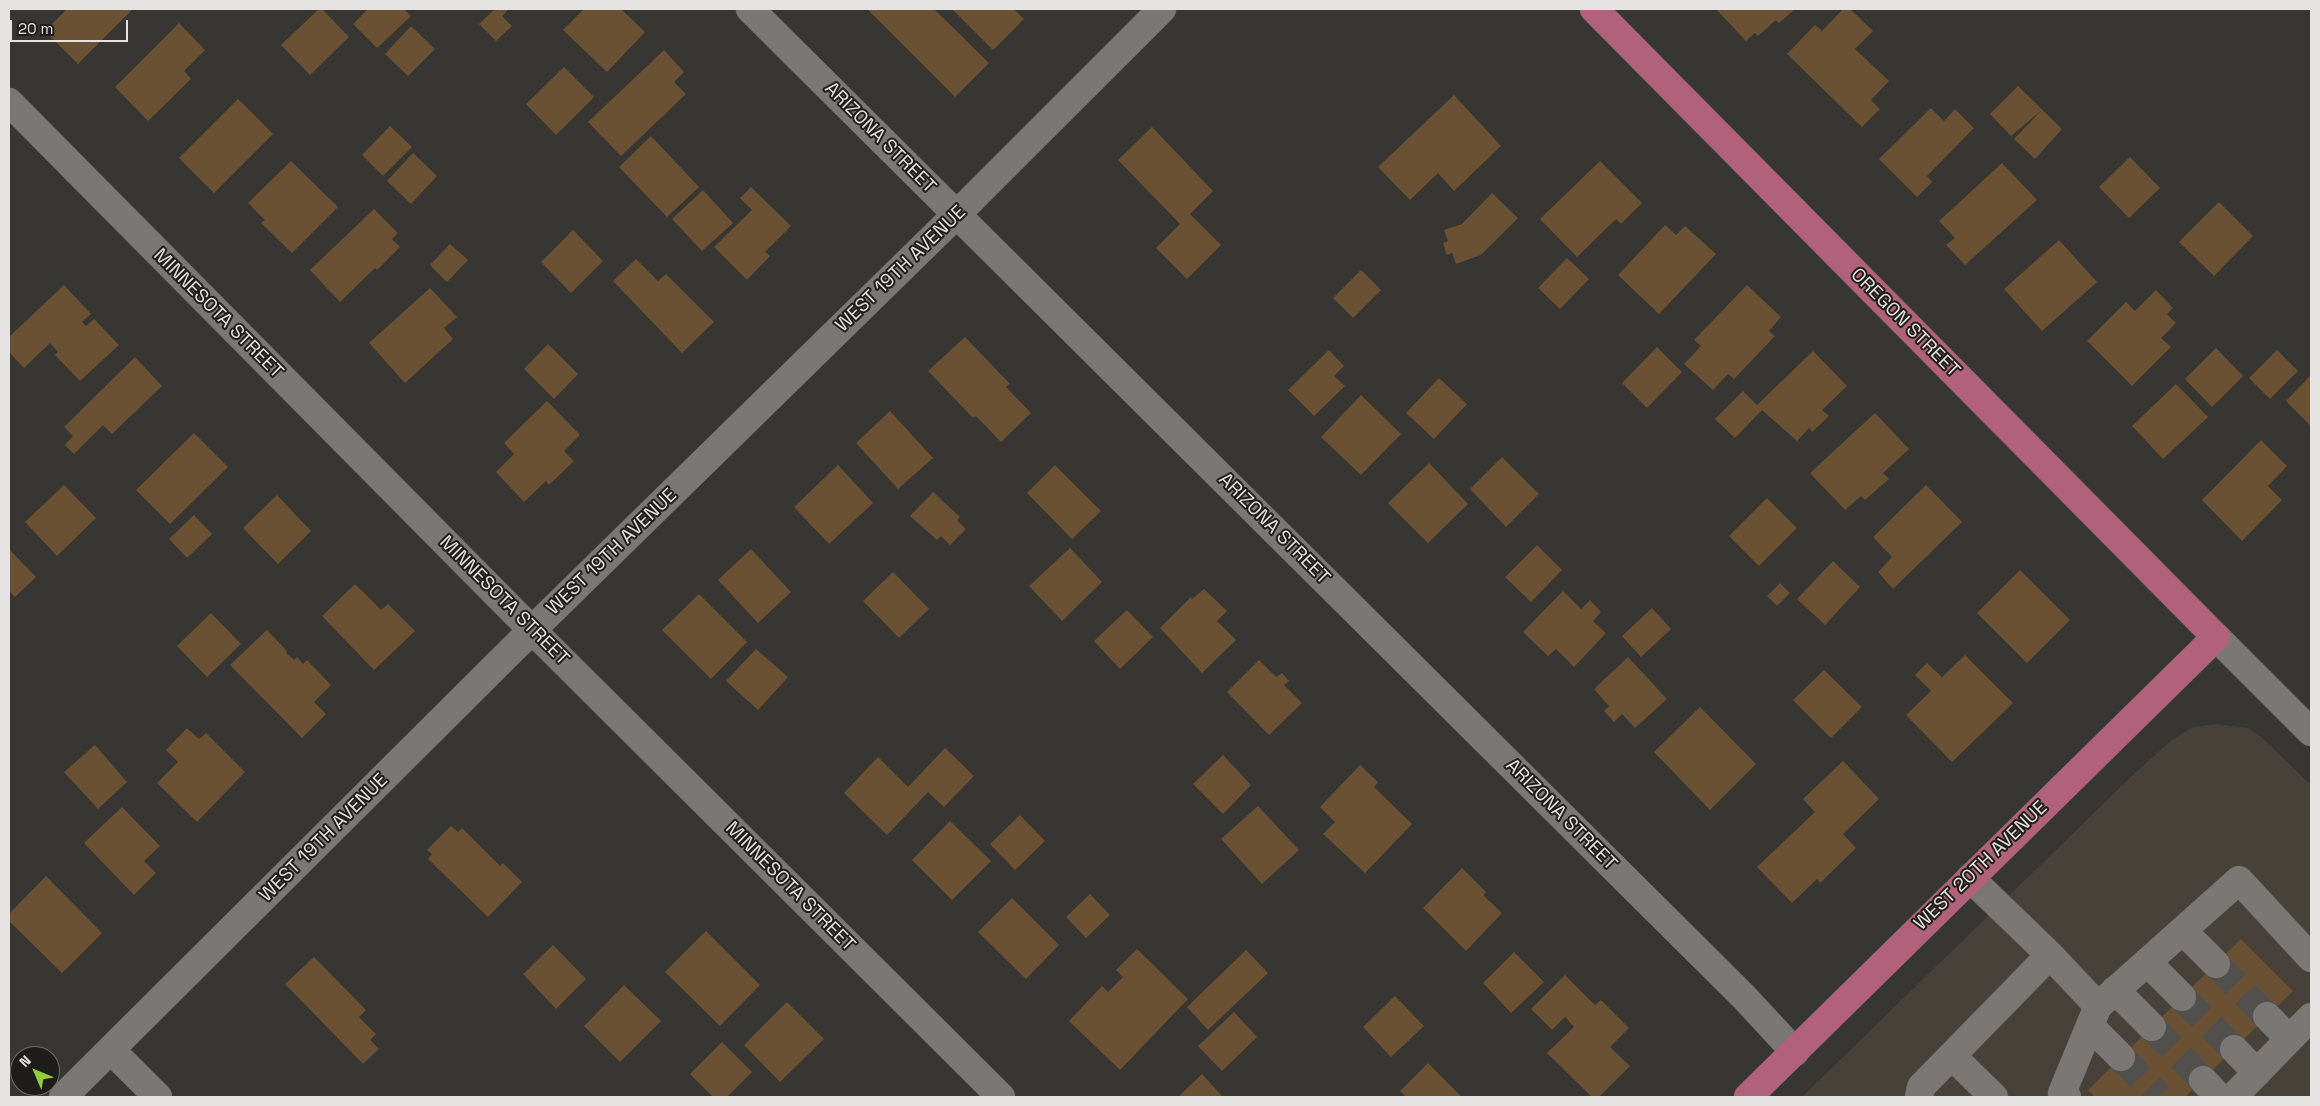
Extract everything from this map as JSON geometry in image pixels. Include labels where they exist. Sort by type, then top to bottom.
[{"type":"main road","name":"OREGON STREET","points":[[1594,9],[2216,637]]},
{"type":"main road","name":"WEST 20TH AVENUE","points":[[1748,1097],[2216,637]]},
{"type":"street","name":"ARIZONA STREET","points":[[750,9],[1737,990],[1795,1052]]},
{"type":"street","name":"WEST 19TH AVENUE","points":[[63,1097],[532,630],[957,214],[1162,9]]},
{"type":"street","name":"MINNESOTA STREET","points":[[9,102],[532,630],[1001,1097]]},
{"type":"street","points":[[2216,637],[2311,732]]},
{"type":"street","points":[[1970,878],[2101,1007],[2121,1057]]},
{"type":"street","points":[[2067,1097],[2062,1093],[2101,1007],[2147,962],[2238,880],[2311,958]]},
{"type":"street","points":[[2183,931],[2216,964]]},
{"type":"street","points":[[1919,1097],[1921,1087],[2050,955]]},
{"type":"street","points":[[2147,962],[2182,997]]},
{"type":"street","points":[[2101,1007],[2152,1027]]},
{"type":"street","points":[[2268,1016],[2290,1039]]},
{"type":"street","points":[[2233,1097],[2311,1017]]},
{"type":"street","points":[[111,1050],[158,1097]]},
{"type":"street","points":[[2234,1050],[2256,1073]]},
{"type":"street","points":[[1952,1056],[1994,1097]]},
{"type":"shaded area","points":[[2215,724],[2248,728],[2260,736],[2311,785],[2311,1097],[1802,1097],[2137,771],[2172,740],[2193,727]]},
{"type":"building","points":[[67,9],[133,9],[78,64],[45,31]]},
{"type":"building","points":[[319,9],[322,9],[349,37],[310,75],[281,45]]},
{"type":"building","points":[[368,9],[404,9],[411,16],[377,48],[353,24]]},
{"type":"building","points":[[495,9],[509,9],[502,16],[512,26],[496,41],[479,24]]},
{"type":"building","points":[[584,9],[621,9],[645,32],[607,72],[563,30]]},
{"type":"building","points":[[867,9],[934,9],[989,63],[955,97]]},
{"type":"building","points":[[952,9],[1014,9],[1024,19],[993,50]]},
{"type":"building","points":[[1716,9],[1795,9],[1779,23],[1776,20],[1758,36],[1755,33],[1746,41]]},
{"type":"building","points":[[1843,9],[1850,9],[1873,31],[1855,49],[1889,81],[1871,100],[1880,109],[1862,127],[1787,54],[1815,25],[1822,31]]},
{"type":"building","points":[[179,23],[205,50],[184,71],[191,79],[148,121],[115,87]]},
{"type":"building","points":[[411,26],[435,49],[408,76],[385,54]]},
{"type":"building","points":[[664,50],[684,72],[674,82],[686,94],[621,156],[588,122]]},
{"type":"building","points":[[564,67],[594,97],[556,135],[526,104]]},
{"type":"building","points":[[2018,86],[2062,129],[2035,159],[2014,139],[2042,110],[2011,136],[1990,114]]},
{"type":"building","points":[[1454,95],[1501,146],[1454,191],[1438,173],[1410,200],[1378,167]]},
{"type":"building","points":[[238,99],[273,134],[214,193],[179,158]]},
{"type":"building","points":[[1931,108],[1944,121],[1955,109],[1974,128],[1927,176],[1932,182],[1917,197],[1879,159]]},
{"type":"building","points":[[390,126],[412,147],[383,176],[362,155]]},
{"type":"building","points":[[1152,127],[1213,191],[1190,214],[1221,245],[1187,279],[1156,248],[1180,224],[1118,160]]},
{"type":"building","points":[[651,136],[699,187],[667,217],[619,167]]},
{"type":"building","points":[[413,153],[437,176],[411,204],[387,181]]},
{"type":"building","points":[[2130,157],[2160,188],[2129,218],[2099,187]]},
{"type":"building","points":[[291,161],[338,207],[292,253],[261,223],[265,220],[248,203]]},
{"type":"building","points":[[1600,161],[1642,203],[1621,224],[1616,219],[1577,257],[1540,219]]},
{"type":"building","points":[[2002,163],[2037,200],[1965,265],[1946,245],[1955,238],[1939,221]]},
{"type":"building","points":[[751,187],[791,226],[765,252],[770,256],[747,280],[714,247],[752,210],[740,198]]},
{"type":"building","points":[[703,190],[733,223],[702,251],[672,219]]},
{"type":"building","points":[[1492,193],[1518,218],[1481,255],[1456,264],[1452,253],[1447,255],[1443,243],[1448,241],[1444,230],[1462,224]]},
{"type":"building","points":[[2219,202],[2253,236],[2214,276],[2179,242]]},
{"type":"building","points":[[374,209],[398,233],[392,239],[400,247],[340,302],[310,270]]},
{"type":"building","points":[[1665,225],[1676,235],[1685,226],[1716,254],[1659,314],[1618,275]]},
{"type":"building","points":[[573,230],[603,261],[571,293],[541,262]]},
{"type":"building","points":[[2059,240],[2097,282],[2042,331],[2004,289]]},
{"type":"building","points":[[450,244],[468,260],[447,282],[430,265]]},
{"type":"building","points":[[1567,258],[1589,279],[1560,309],[1538,288]]},
{"type":"building","points":[[636,259],[658,281],[666,274],[714,322],[682,353],[613,281]]},
{"type":"building","points":[[1361,270],[1381,290],[1353,318],[1333,298]]},
{"type":"building","points":[[64,285],[91,314],[82,322],[86,326],[94,319],[119,345],[80,381],[55,355],[58,352],[50,343],[24,368],[9,352],[9,337]]},
{"type":"building","points":[[1747,285],[1781,317],[1769,331],[1775,336],[1734,379],[1728,374],[1713,390],[1684,364],[1701,346],[1694,340]]},
{"type":"building","points":[[430,288],[457,317],[444,328],[453,339],[405,383],[369,343]]},
{"type":"building","points":[[2156,290],[2173,308],[2167,314],[2176,323],[2161,338],[2171,347],[2132,386],[2087,341],[2126,302],[2135,311]]},
{"type":"building","points":[[965,337],[1010,384],[1006,387],[1031,413],[1001,442],[976,416],[973,418],[928,371]]},
{"type":"building","points":[[548,344],[578,374],[554,399],[524,369]]},
{"type":"building","points":[[1657,347],[1682,372],[1647,408],[1622,383]]},
{"type":"building","points":[[2216,348],[2243,376],[2212,407],[2185,379]]},
{"type":"building","points":[[1329,350],[1344,366],[1334,376],[1345,386],[1314,416],[1288,390]]},
{"type":"building","points":[[2277,350],[2298,371],[2270,399],[2249,378]]},
{"type":"building","points":[[1813,351],[1847,386],[1822,410],[1829,416],[1812,432],[1809,428],[1797,441],[1762,410],[1735,438],[1715,419],[1743,391],[1757,405]]},
{"type":"building","points":[[135,357],[162,386],[112,434],[103,425],[74,454],[65,445],[73,436],[64,427]]},
{"type":"building","points":[[2311,375],[2311,426],[2286,401]]},
{"type":"building","points":[[1439,378],[1467,404],[1434,439],[1406,413]]},
{"type":"building","points":[[2176,384],[2208,417],[2163,459],[2132,426]]},
{"type":"building","points":[[1361,395],[1401,434],[1361,475],[1321,437]]},
{"type":"building","points":[[547,401],[580,435],[564,451],[574,461],[549,485],[546,481],[524,502],[496,472],[514,454],[504,443]]},
{"type":"building","points":[[890,411],[933,458],[898,489],[856,443]]},
{"type":"building","points":[[1875,413],[1909,449],[1883,473],[1889,479],[1865,500],[1861,496],[1845,510],[1810,473]]},
{"type":"building","points":[[194,433],[228,467],[170,524],[136,490]]},
{"type":"building","points":[[2261,440],[2287,466],[2268,486],[2282,500],[2242,541],[2202,500]]},
{"type":"building","points":[[1502,457],[1539,494],[1506,527],[1470,489]]},
{"type":"building","points":[[1429,463],[1468,504],[1428,543],[1388,503]]},
{"type":"building","points":[[838,465],[873,503],[829,544],[794,507]]},
{"type":"building","points":[[1055,465],[1101,511],[1072,539],[1027,493]]},
{"type":"building","points":[[64,485],[96,518],[57,556],[25,522]]},
{"type":"building","points":[[1926,485],[1962,522],[1893,589],[1878,572],[1892,557],[1873,537]]},
{"type":"building","points":[[933,492],[960,517],[957,520],[966,529],[950,545],[941,536],[937,540],[910,516]]},
{"type":"building","points":[[277,495],[311,531],[278,564],[243,528]]},
{"type":"building","points":[[1767,498],[1797,528],[1759,566],[1729,536]]},
{"type":"building","points":[[194,515],[212,534],[187,558],[169,539]]},
{"type":"building","points":[[1537,545],[1562,570],[1531,602],[1505,577]]},
{"type":"building","points":[[1070,548],[1102,582],[1062,621],[1029,586]]},
{"type":"building","points":[[9,549],[36,577],[15,597],[9,591]]},
{"type":"building","points":[[751,549],[791,592],[758,623],[718,580]]},
{"type":"building","points":[[1833,561],[1860,587],[1825,625],[1797,599]]},
{"type":"building","points":[[2020,570],[2070,620],[2027,663],[1977,613]]},
{"type":"building","points":[[893,572],[929,609],[899,638],[863,601]]},
{"type":"building","points":[[1780,583],[1790,593],[1777,606],[1767,596]]},
{"type":"building","points":[[355,584],[381,610],[388,604],[415,631],[374,670],[322,616]]},
{"type":"building","points":[[1204,589],[1227,611],[1217,621],[1236,640],[1202,673],[1160,628],[1191,597],[1192,599]]},
{"type":"building","points":[[1563,591],[1581,609],[1590,600],[1601,612],[1593,621],[1606,633],[1574,667],[1556,649],[1548,656],[1523,632]]},
{"type":"building","points":[[699,594],[747,642],[711,679],[662,630]]},
{"type":"building","points":[[1652,608],[1671,629],[1641,657],[1622,636]]},
{"type":"building","points":[[1127,610],[1153,637],[1120,669],[1094,641]]},
{"type":"building","points":[[211,613],[241,644],[207,677],[177,646]]},
{"type":"building","points":[[267,630],[294,660],[297,657],[303,664],[307,660],[331,685],[314,702],[326,714],[302,738],[230,665]]},
{"type":"building","points":[[756,649],[788,677],[758,710],[726,681]]},
{"type":"building","points":[[1965,655],[2013,703],[1952,762],[1906,715],[1931,691],[1915,675],[1927,663],[1942,677]]},
{"type":"building","points":[[1628,657],[1667,699],[1635,728],[1622,714],[1614,722],[1604,711],[1609,706],[1594,689]]},
{"type":"building","points":[[1259,660],[1276,677],[1282,673],[1289,681],[1284,685],[1302,703],[1269,735],[1227,692]]},
{"type":"building","points":[[1824,670],[1862,707],[1831,738],[1793,700]]},
{"type":"building","points":[[1700,707],[1756,764],[1710,810],[1654,752]]},
{"type":"building","points":[[187,728],[199,739],[206,733],[245,772],[197,822],[157,783],[178,762],[166,750]]},
{"type":"building","points":[[95,745],[127,782],[98,809],[64,772]]},
{"type":"building","points":[[945,748],[974,776],[944,807],[928,792],[887,835],[844,793],[878,757],[908,787]]},
{"type":"building","points":[[1223,755],[1251,785],[1223,814],[1193,784]]},
{"type":"building","points":[[1843,761],[1879,799],[1843,834],[1856,848],[1820,883],[1817,879],[1792,903],[1757,867],[1815,812],[1803,799]]},
{"type":"building","points":[[1360,765],[1378,782],[1374,787],[1412,824],[1365,873],[1323,834],[1335,822],[1320,807]]},
{"type":"building","points":[[1258,806],[1299,850],[1262,884],[1221,839]]},
{"type":"building","points":[[122,807],[160,846],[144,861],[156,873],[134,895],[84,843]]},
{"type":"building","points":[[1020,815],[1045,841],[1015,870],[990,844]]},
{"type":"building","points":[[950,821],[991,861],[952,900],[912,860]]},
{"type":"building","points":[[451,826],[458,832],[462,828],[500,866],[503,863],[522,882],[488,917],[428,859],[432,854],[427,850]]},
{"type":"building","points":[[1462,868],[1486,892],[1483,895],[1502,913],[1466,951],[1423,908]]},
{"type":"building","points":[[46,876],[102,933],[62,973],[9,921],[9,914]]},
{"type":"building","points":[[1090,894],[1110,915],[1086,938],[1066,917]]},
{"type":"building","points":[[1012,898],[1059,945],[1026,979],[978,932]]},
{"type":"building","points":[[706,931],[760,985],[720,1026],[665,972]]},
{"type":"building","points":[[2241,939],[2293,991],[2185,1097],[2095,1097],[2088,1090]]},
{"type":"building","points":[[553,945],[586,979],[556,1009],[523,974]]},
{"type":"building","points":[[1137,949],[1188,999],[1120,1070],[1069,1021],[1102,986],[1108,992],[1123,977],[1116,970]]},
{"type":"building","points":[[1246,950],[1268,973],[1208,1030],[1187,1007]]},
{"type":"building","points":[[1514,952],[1544,982],[1511,1013],[1483,983]]},
{"type":"building","points":[[314,957],[366,1010],[359,1017],[376,1034],[370,1040],[379,1049],[363,1064],[285,984]]},
{"type":"building","points":[[1565,975],[1595,1005],[1601,1000],[1629,1028],[1610,1047],[1630,1066],[1599,1097],[1592,1097],[1547,1053],[1574,1027],[1565,1017],[1552,1030],[1531,1009]]},
{"type":"building","points":[[624,985],[661,1021],[620,1062],[584,1026]]},
{"type":"building","points":[[1395,996],[1424,1026],[1391,1057],[1363,1027]]},
{"type":"building","points":[[787,1002],[824,1039],[780,1082],[744,1045]]},
{"type":"building","points":[[1234,1012],[1257,1037],[1222,1071],[1198,1046]]},
{"type":"building","points":[[722,1042],[752,1072],[727,1097],[713,1097],[690,1074]]},
{"type":"building","points":[[1428,1063],[1462,1097],[1406,1097],[1400,1091]]},
{"type":"building","points":[[1202,1074],[1223,1097],[1178,1097]]},
{"type":"tunnel","points":[[2216,964],[2267,1016]]},
{"type":"tunnel","points":[[2182,997],[2234,1049]]},
{"type":"tunnel","points":[[2152,1027],[2203,1080]]},
{"type":"tunnel","points":[[2121,1057],[2159,1097]]}]
